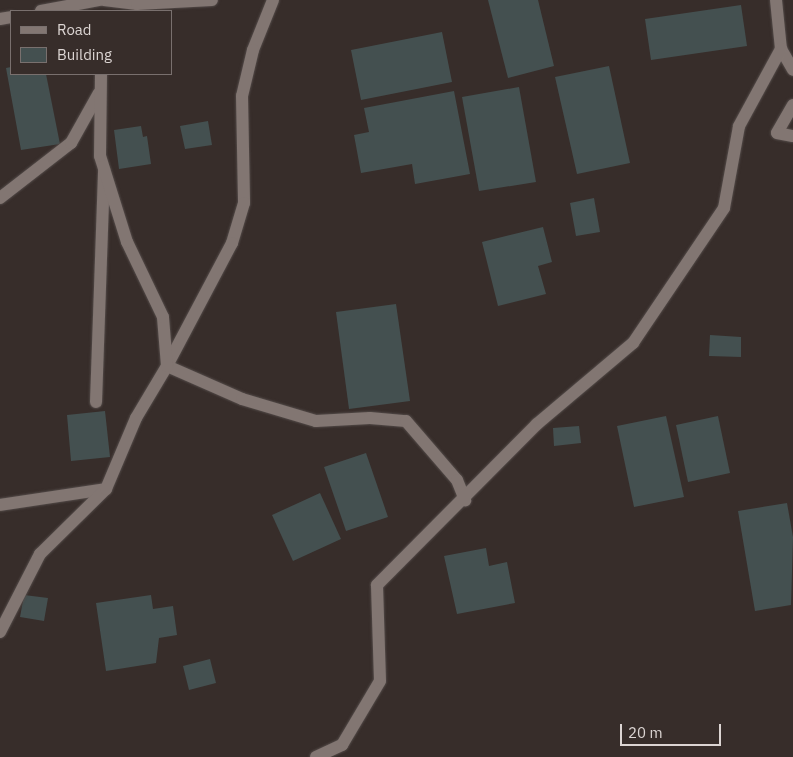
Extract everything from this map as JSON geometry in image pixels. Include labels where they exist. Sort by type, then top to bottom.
[{"type":"street","points":[[47,10],[102,0],[137,4],[212,0]]},
{"type":"street","points":[[0,632],[40,554],[106,489],[136,418],[167,366],[232,243],[244,203],[242,96],[253,50],[273,0]]},
{"type":"street","points":[[776,0],[781,48],[793,70]]},
{"type":"street","points":[[316,757],[342,745],[380,681],[377,585],[465,500],[537,424],[633,343],[724,208],[739,126],[781,48]]},
{"type":"street","points":[[96,402],[104,167],[101,75]]},
{"type":"street","points":[[0,198],[71,143],[100,90]]},
{"type":"street","points":[[777,133],[793,105]]},
{"type":"street","points":[[777,133],[793,128]]},
{"type":"street","points":[[777,133],[793,136]]},
{"type":"street","points":[[104,167],[130,251],[163,317],[167,366]]},
{"type":"street","points":[[167,366],[242,399],[316,422],[370,418],[406,421],[457,480],[465,500]]},
{"type":"street","points":[[0,505],[106,489]]},
{"type":"building","points":[[488,0],[538,0],[554,66],[508,78]]},
{"type":"building","points":[[741,5],[747,46],[651,60],[645,19]]},
{"type":"building","points":[[442,32],[452,82],[361,100],[351,50]]},
{"type":"building","points":[[609,66],[630,163],[577,174],[555,77]]},
{"type":"building","points":[[10,67],[10,75],[46,75],[60,144],[21,150],[6,68]]},
{"type":"building","points":[[519,87],[536,182],[479,191],[462,97]]},
{"type":"building","points":[[454,91],[470,174],[415,184],[412,164],[361,173],[354,135],[369,132],[364,108]]},
{"type":"building","points":[[208,121],[212,145],[185,149],[180,126]]},
{"type":"building","points":[[141,126],[143,137],[147,136],[151,164],[119,169],[114,130]]},
{"type":"building","points":[[594,198],[600,232],[576,236],[570,203]]},
{"type":"building","points":[[543,227],[552,262],[538,266],[546,294],[498,306],[482,242]]},
{"type":"building","points":[[396,304],[410,401],[349,409],[336,312]]},
{"type":"building","points":[[710,335],[741,337],[741,357],[709,356]]},
{"type":"building","points":[[105,411],[110,457],[71,461],[67,415]]},
{"type":"building","points":[[666,416],[684,497],[634,507],[617,426]]},
{"type":"building","points":[[718,416],[730,473],[688,482],[676,425]]},
{"type":"building","points":[[579,426],[581,443],[554,446],[553,428]]},
{"type":"building","points":[[366,453],[388,517],[346,531],[324,467]]},
{"type":"building","points":[[320,493],[341,539],[293,561],[272,515]]},
{"type":"building","points":[[787,503],[793,537],[791,605],[755,611],[738,511]]},
{"type":"building","points":[[486,548],[489,566],[507,562],[515,603],[457,614],[444,556]]},
{"type":"building","points":[[24,595],[48,598],[44,621],[20,617]]},
{"type":"building","points":[[151,595],[153,609],[173,606],[177,635],[159,638],[156,663],[106,671],[96,603]]},
{"type":"building","points":[[210,659],[216,683],[189,690],[183,666]]}]
